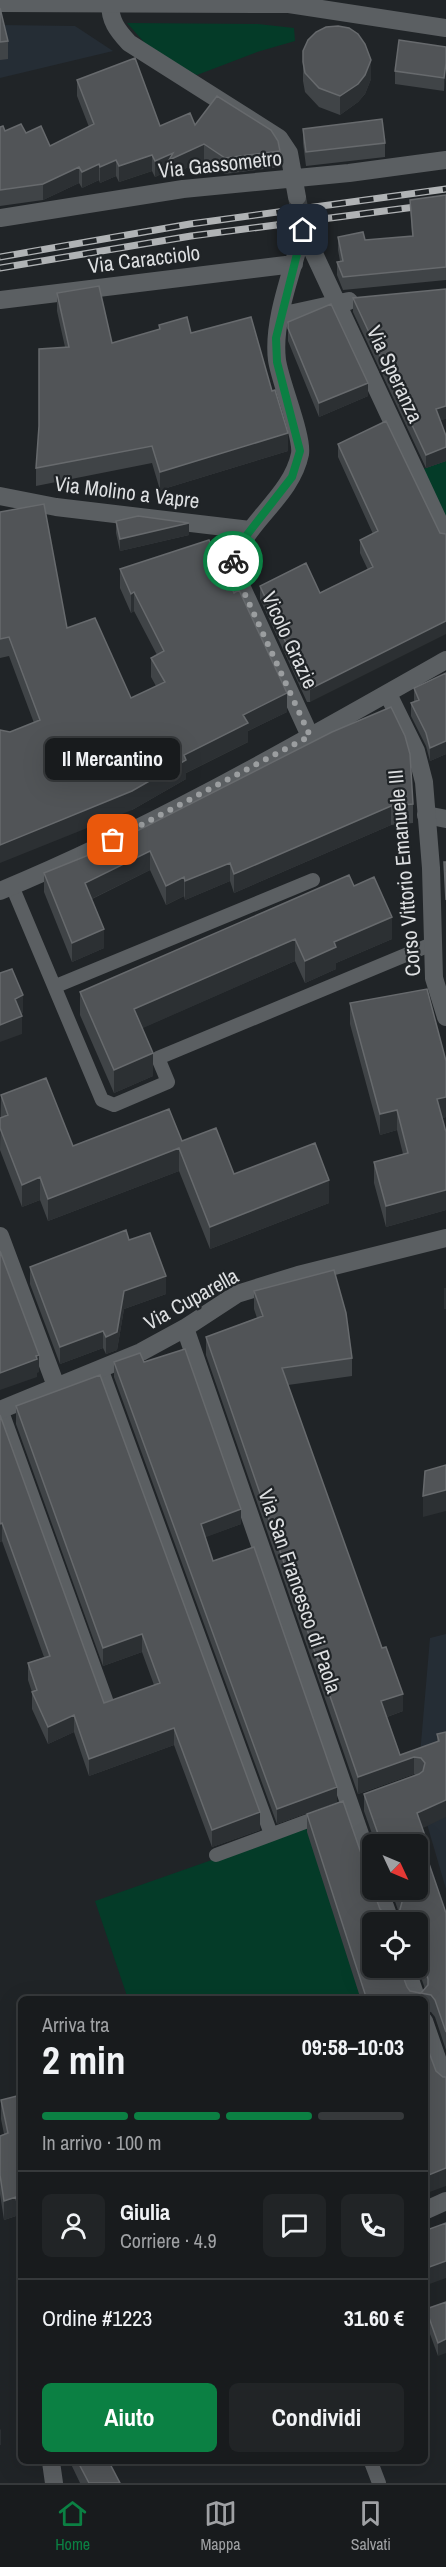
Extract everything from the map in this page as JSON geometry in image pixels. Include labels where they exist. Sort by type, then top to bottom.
[{"type":"street","points":[[0,3],[289,4],[446,28]]},
{"type":"street","points":[[110,3],[110,14],[116,29],[129,43],[279,138],[289,153],[296,188]]},
{"type":"street","name":"Via Gassometro","points":[[0,218],[183,189],[296,188],[446,160]]},
{"type":"street","name":"Via Speranza","points":[[294,264],[303,230],[446,537]]},
{"type":"street","points":[[250,530],[292,477],[300,451],[277,362],[276,338],[294,264]]},
{"type":"street","name":"Via Caracciolo","points":[[0,300],[294,264]]},
{"type":"street","points":[[280,316],[337,302],[370,298]]},
{"type":"street","name":"Via Molino a Vapre","points":[[0,496],[56,507],[250,530]]},
{"type":"street","name":"Vicolo Grazie","points":[[250,530],[236,549],[232,566],[310,736]]},
{"type":"street","points":[[6,888],[149,823],[388,694],[446,660]]},
{"type":"street","name":"Corso Vittorio Emanuele III","points":[[388,694],[416,752],[424,782],[432,944],[440,976],[446,1017]]},
{"type":"street","points":[[426,815],[446,819]]},
{"type":"street","points":[[0,1236],[56,1386]]},
{"type":"street","name":"Via Cuparella","points":[[0,1409],[141,1352],[185,1328],[237,1294],[298,1275],[446,1238]]},
{"type":"street","name":"Via San Francesco di Paola","points":[[185,1328],[356,1804],[363,1834]]},
{"type":"street","points":[[409,1978],[416,1996]]},
{"type":"street","points":[[428,2032],[446,2084]]},
{"type":"street","points":[[428,2209],[446,2201]]},
{"type":"street","points":[[51,2464],[54,2483]]},
{"type":"lane","points":[[56,986],[313,879]]},
{"type":"lane","points":[[6,888],[56,986],[102,1100],[114,1105],[168,1082],[158,1058],[432,944]]},
{"type":"lane","points":[[101,1368],[271,1834]]},
{"type":"lane","points":[[0,1409],[110,1711]]},
{"type":"lane","points":[[216,1854],[356,1804]]},
{"type":"lane","points":[[372,2464],[380,2483]]},
{"type":"shaded area","points":[[0,25],[75,26],[113,51],[0,78]]},
{"type":"shaded area","points":[[446,1634],[446,1889],[417,1790],[430,1638]]},
{"type":"green space","points":[[127,23],[258,24],[294,28],[295,41],[257,52],[197,75],[159,59]]},
{"type":"green space","points":[[446,461],[446,522],[420,470]]},
{"type":"green space","points":[[306,1827],[360,1996],[127,1996],[95,1901]]},
{"type":"building","points":[[0,8],[8,41],[0,42]]},
{"type":"building","points":[[326,27],[349,28],[358,34],[371,60],[365,75],[358,84],[340,96],[319,88],[305,73],[303,62],[303,51],[308,40],[316,32]]},
{"type":"building","points":[[399,40],[446,47],[444,78],[395,71]]},
{"type":"building","points":[[135,58],[160,126],[190,113],[195,125],[217,96],[271,130],[278,141],[280,151],[225,158],[204,144],[169,160],[173,153],[155,161],[152,155],[119,166],[116,160],[100,167],[99,164],[82,172],[79,167],[43,184],[0,190],[0,127],[3,126],[5,131],[21,124],[26,133],[41,126],[50,146],[94,124],[77,80]]},
{"type":"building","points":[[382,119],[385,143],[306,152],[303,129]]},
{"type":"building","points":[[446,195],[446,267],[343,277],[337,262],[343,261],[338,237],[363,232],[365,240],[413,236],[410,200]]},
{"type":"building","points":[[99,286],[112,343],[160,329],[159,325],[187,317],[191,333],[251,317],[272,391],[275,390],[288,433],[160,472],[152,446],[36,468],[39,426],[39,349],[69,347],[57,293]]},
{"type":"building","points":[[446,289],[446,406],[436,409],[446,436],[446,447],[426,455],[353,298]]},
{"type":"building","points":[[331,304],[368,383],[319,403],[288,328],[288,322]]},
{"type":"building","points":[[386,421],[440,533],[446,534],[446,621],[307,689],[260,586],[306,563],[320,593],[373,567],[360,540],[378,531],[338,444]]},
{"type":"building","points":[[44,504],[67,628],[95,618],[131,698],[165,682],[151,658],[164,651],[134,592],[131,594],[120,569],[209,540],[234,593],[239,590],[287,693],[243,715],[248,723],[184,755],[186,760],[132,791],[0,845],[0,730],[10,732],[40,720],[9,637],[0,639],[0,512]]},
{"type":"building","points":[[138,516],[189,523],[120,539],[116,521]]},
{"type":"building","points":[[446,673],[446,741],[430,748],[426,733],[411,703],[419,700],[414,688]]},
{"type":"building","points":[[391,707],[405,736],[410,754],[413,804],[391,806],[234,874],[230,863],[185,881],[184,877],[166,886],[150,851],[85,883],[104,929],[72,943],[44,873],[91,854],[90,852],[132,831],[133,833],[332,732]]},
{"type":"building","points":[[444,862],[446,862],[446,900]]},
{"type":"building","points":[[349,875],[354,886],[374,877],[392,917],[334,942],[336,947],[305,961],[295,939],[134,1009],[153,1053],[114,1070],[80,992]]},
{"type":"building","points":[[12,969],[23,995],[15,999],[22,1016],[0,1025],[0,973]]},
{"type":"building","points":[[427,989],[446,1061],[446,1097],[437,1099],[446,1132],[446,1190],[386,1206],[374,1162],[408,1153],[397,1110],[380,1114],[350,1003]]},
{"type":"building","points":[[46,1078],[73,1146],[169,1109],[182,1141],[216,1128],[234,1174],[315,1143],[329,1180],[210,1227],[179,1148],[48,1199],[40,1177],[22,1185],[0,1128],[0,1118],[8,1115],[1,1095]]},
{"type":"building","points":[[126,1230],[129,1240],[150,1233],[166,1276],[124,1291],[117,1332],[106,1337],[103,1331],[60,1347],[30,1267]]},
{"type":"building","points":[[0,1251],[39,1355],[36,1356],[37,1359],[0,1373]]},
{"type":"building","points":[[334,1270],[346,1313],[352,1358],[282,1368],[382,1648],[386,1647],[403,1694],[381,1701],[400,1755],[439,1741],[437,1734],[446,1732],[446,1800],[417,1813],[424,1834],[378,1834],[364,1794],[419,1774],[423,1771],[425,1763],[421,1758],[414,1757],[358,1777],[206,1337],[263,1316],[254,1291]]},
{"type":"building","points":[[185,1349],[241,1509],[201,1524],[213,1561],[254,1547],[337,1787],[277,1809],[114,1362],[140,1353],[144,1362]]},
{"type":"building","points":[[100,1375],[260,1812],[212,1830],[174,1728],[89,1759],[74,1715],[48,1727],[32,1692],[37,1690],[28,1663],[50,1656],[2,1523],[0,1524],[0,1415],[104,1703],[160,1683],[142,1634],[103,1648],[16,1406]]},
{"type":"building","points":[[446,1465],[446,1490],[423,1496],[425,1471]]},
{"type":"building","points":[[343,1801],[362,1856],[362,1900],[377,1900],[383,1912],[362,1912],[362,1978],[404,1978],[410,1991],[420,1993],[417,1996],[366,1996],[307,1814]]},
{"type":"building","points":[[428,1861],[446,1913],[446,2032],[435,2000],[431,1995],[421,1993],[428,1985],[428,1912],[399,1912],[401,1900],[428,1900]]},
{"type":"building","points":[[428,2050],[436,2071],[446,2077],[446,2168],[428,2175]]},
{"type":"building","points":[[18,2096],[18,2209],[16,2197],[4,2201],[0,2175],[0,2136],[8,2133],[1,2100]]},
{"type":"building","points":[[446,2223],[446,2261],[428,2268],[428,2230]]},
{"type":"building","points":[[446,2302],[446,2339],[438,2343],[428,2315],[428,2308]]},
{"type":"building","points":[[79,2464],[110,2464],[120,2483],[89,2483]]},
{"type":"tunnel","points":[[297,197],[303,230]]},
{"type":"railway","points":[[0,257],[190,224],[446,189]]},
{"type":"railway","points":[[0,268],[191,236],[446,203]]},
{"type":"way so far","points":[[113,840],[310,736],[232,566],[233,561]]},
{"type":"place","name":"Il Mercantino","points":[[113,840]]},
{"type":"route","points":[[233,561],[236,549],[292,477],[300,451],[277,362],[276,338],[303,230]]}]
